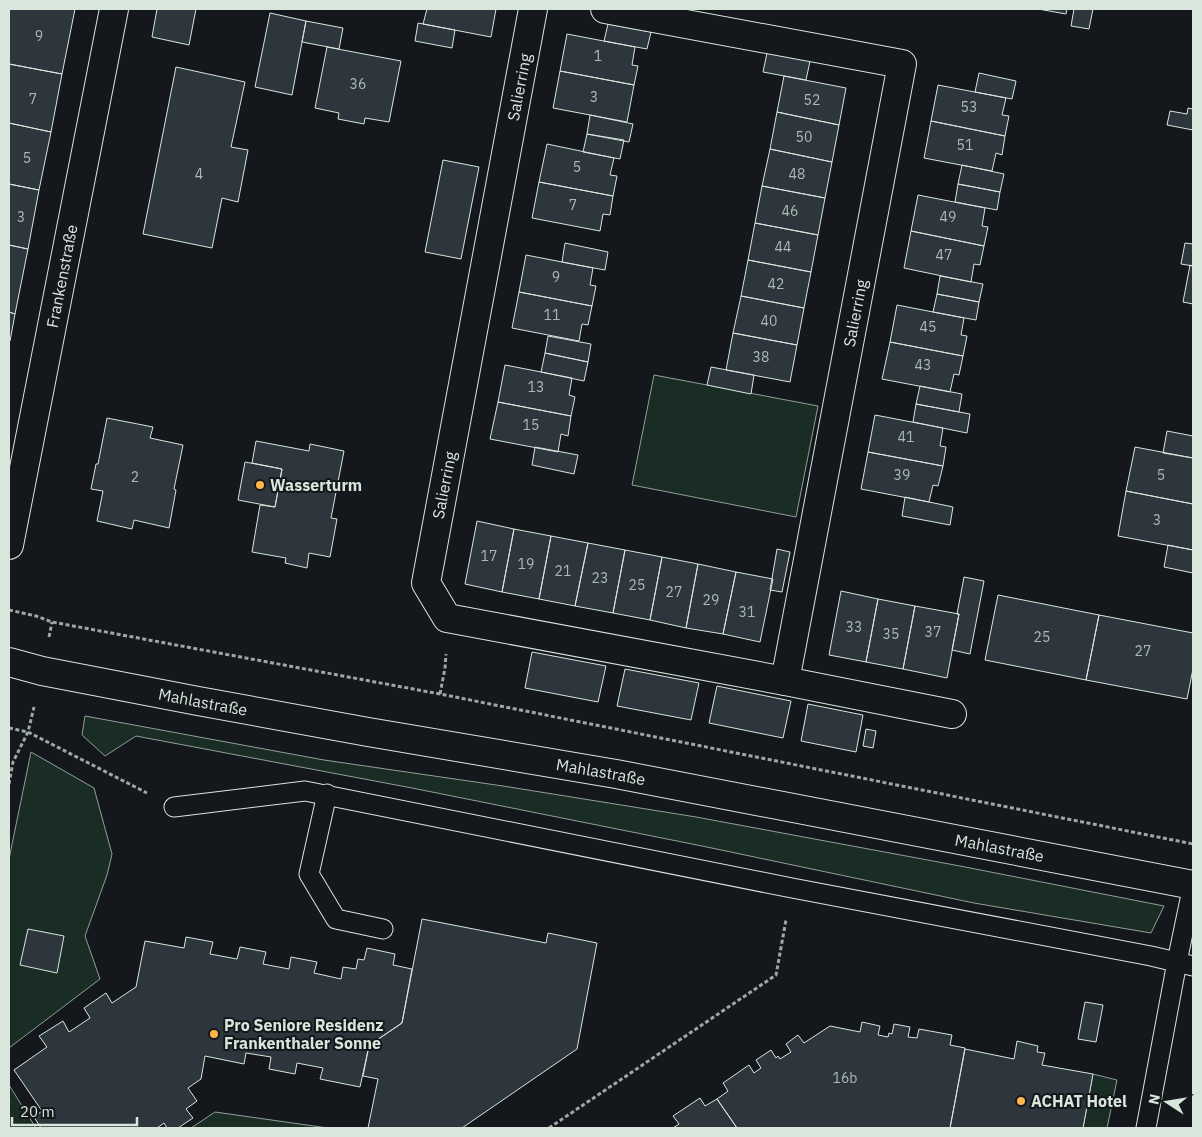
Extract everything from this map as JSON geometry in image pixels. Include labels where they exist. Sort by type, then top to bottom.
[{"type":"street","name":"Frankenstraße","points":[[9,545],[114,9]]},
{"type":"street","name":"Salierring","points":[[533,9],[426,583],[447,618],[952,714]]},
{"type":"street","name":"Salierring","points":[[605,9],[902,64],[786,681]]},
{"type":"street","name":"Mahlastraße","points":[[9,662],[42,671],[226,706],[616,774],[1193,884]]},
{"type":"lane","points":[[174,808],[305,791],[327,794],[792,888],[1132,952],[1185,964]]},
{"type":"lane","points":[[327,794],[309,874],[336,919],[383,929]]},
{"type":"lane","points":[[1146,1128],[1185,964],[1193,884]]},
{"type":"path","points":[[9,610],[52,622],[450,696],[1193,844]]},
{"type":"path","points":[[9,728],[28,732],[174,808]]},
{"type":"path","points":[[9,784],[13,762],[28,732]]},
{"type":"path","points":[[549,1128],[776,975],[792,888]]},
{"type":"green space","points":[[654,375],[818,406],[796,517],[632,485]]},
{"type":"green space","points":[[85,716],[324,760],[696,817],[1164,906],[1151,933],[974,903],[412,788],[136,736],[105,756],[82,735]]},
{"type":"green space","points":[[31,752],[94,788],[112,854],[107,875],[85,936],[100,979],[9,1048],[9,859]]},
{"type":"green space","points":[[1093,1074],[1117,1080],[1107,1128],[1083,1128]]},
{"type":"green space","points":[[9,1085],[36,1128],[9,1128]]},
{"type":"green space","points":[[215,1112],[328,1128],[191,1128]]},
{"type":"building","points":[[9,9],[75,9],[62,74],[9,64]]},
{"type":"building","points":[[157,9],[196,9],[189,45],[152,37]]},
{"type":"building","points":[[427,9],[496,9],[491,37],[423,24]]},
{"type":"building","points":[[1038,9],[1067,9],[1066,14]]},
{"type":"building","points":[[1074,9],[1093,9],[1089,29],[1071,26]]},
{"type":"building","points":[[270,13],[306,21],[292,95],[255,87]]},
{"type":"building","points":[[306,21],[343,28],[339,49],[302,42]]},
{"type":"building","points":[[418,23],[455,30],[452,48],[415,41]]},
{"type":"building","points":[[608,24],[651,32],[647,49],[604,41]]},
{"type":"building","points":[[567,34],[635,47],[632,65],[638,66],[634,85],[560,71]]},
{"type":"building","points":[[327,47],[401,61],[389,122],[365,118],[364,124],[338,119],[339,113],[315,108]]},
{"type":"building","points":[[767,53],[810,61],[806,80],[763,72]]},
{"type":"building","points":[[9,64],[62,74],[51,132],[9,123]]},
{"type":"building","points":[[176,67],[245,82],[231,147],[248,150],[238,202],[222,198],[212,248],[143,234]]},
{"type":"building","points":[[560,71],[634,85],[627,122],[553,108]]},
{"type":"building","points":[[979,73],[1016,81],[1012,99],[975,92]]},
{"type":"building","points":[[784,76],[846,88],[839,125],[777,112]]},
{"type":"building","points":[[938,85],[1006,98],[1002,115],[1009,116],[1005,136],[931,121]]},
{"type":"building","points":[[1188,108],[1193,109],[1193,130],[1167,125],[1170,111],[1187,114]]},
{"type":"building","points":[[777,112],[839,125],[832,162],[770,149]]},
{"type":"building","points":[[590,115],[633,124],[629,142],[587,134]]},
{"type":"building","points":[[931,121],[1005,136],[1002,155],[996,153],[992,171],[924,158]]},
{"type":"building","points":[[9,123],[51,132],[39,190],[9,184]]},
{"type":"building","points":[[587,134],[624,140],[620,159],[583,152]]},
{"type":"building","points":[[547,144],[614,158],[610,175],[617,176],[613,196],[539,182]]},
{"type":"building","points":[[770,149],[832,162],[825,198],[762,186]]},
{"type":"building","points":[[443,160],[479,167],[461,259],[425,252]]},
{"type":"building","points":[[962,165],[1004,174],[1000,192],[958,184]]},
{"type":"building","points":[[539,182],[613,196],[610,215],[603,214],[600,231],[532,218]]},
{"type":"building","points":[[9,184],[39,190],[28,249],[9,245]]},
{"type":"building","points":[[958,184],[1000,192],[997,210],[955,202]]},
{"type":"building","points":[[762,186],[825,198],[818,235],[755,223]]},
{"type":"building","points":[[918,195],[985,208],[982,226],[988,227],[984,246],[911,231]]},
{"type":"building","points":[[755,223],[818,235],[811,272],[748,260]]},
{"type":"building","points":[[911,231],[984,246],[980,265],[974,264],[971,282],[904,268]]},
{"type":"building","points":[[565,243],[608,252],[605,270],[562,262]]},
{"type":"building","points":[[1185,243],[1193,244],[1193,266],[1181,264]]},
{"type":"building","points":[[9,245],[28,249],[15,314],[9,312]]},
{"type":"building","points":[[526,255],[593,268],[590,285],[596,286],[592,306],[519,292]]},
{"type":"building","points":[[748,260],[811,272],[804,308],[741,296]]},
{"type":"building","points":[[1190,265],[1193,266],[1193,304],[1183,302]]},
{"type":"building","points":[[940,276],[983,284],[979,302],[937,294]]},
{"type":"building","points":[[519,292],[592,306],[588,325],[582,324],[579,341],[512,328]]},
{"type":"building","points":[[937,294],[979,302],[976,320],[933,312]]},
{"type":"building","points":[[741,296],[804,308],[797,345],[733,333]]},
{"type":"building","points":[[897,305],[964,318],[961,335],[967,336],[963,356],[890,342]]},
{"type":"building","points":[[9,312],[15,314],[10,341],[9,341]]},
{"type":"building","points":[[733,333],[797,345],[790,382],[726,370]]},
{"type":"building","points":[[548,336],[591,344],[588,362],[545,353]]},
{"type":"building","points":[[890,342],[963,356],[959,375],[954,374],[950,392],[882,379]]},
{"type":"building","points":[[545,353],[588,362],[584,381],[541,372]]},
{"type":"building","points":[[505,365],[572,378],[569,395],[575,397],[571,416],[498,402]]},
{"type":"building","points":[[711,367],[754,375],[751,394],[707,385]]},
{"type":"building","points":[[920,386],[962,394],[959,412],[916,404]]},
{"type":"building","points":[[498,402],[571,416],[568,436],[561,434],[558,452],[490,439]]},
{"type":"building","points":[[916,404],[970,414],[967,433],[913,422]]},
{"type":"building","points":[[875,415],[943,428],[940,446],[946,447],[943,466],[868,452]]},
{"type":"building","points":[[107,418],[153,427],[150,438],[183,445],[174,489],[176,490],[169,528],[134,520],[132,529],[97,521],[103,491],[91,489]]},
{"type":"building","points":[[1167,431],[1193,436],[1193,458],[1163,453]]},
{"type":"building","points":[[256,441],[309,451],[310,444],[344,451],[331,518],[337,519],[330,557],[309,553],[307,568],[285,563],[286,558],[252,552],[260,505],[275,507],[282,469],[252,463]]},
{"type":"building","points":[[535,447],[578,455],[574,474],[532,465]]},
{"type":"building","points":[[1135,447],[1193,458],[1193,504],[1126,491]]},
{"type":"building","points":[[868,452],[943,466],[938,486],[933,485],[929,502],[861,489]]},
{"type":"building","name":"Wasserturm","points":[[245,462],[282,469],[275,507],[238,500]]},
{"type":"building","points":[[1126,491],[1193,504],[1193,550],[1118,536]]},
{"type":"building","points":[[905,497],[953,507],[950,525],[902,516]]},
{"type":"building","points":[[477,521],[514,529],[502,592],[465,584]]},
{"type":"building","points":[[514,529],[551,536],[539,599],[502,592]]},
{"type":"building","points":[[551,536],[588,543],[575,606],[539,599]]},
{"type":"building","points":[[588,543],[625,550],[613,613],[575,606]]},
{"type":"building","points":[[1168,545],[1193,550],[1193,573],[1164,567]]},
{"type":"building","points":[[777,549],[790,552],[782,592],[770,590]]},
{"type":"building","points":[[625,550],[662,557],[650,620],[613,613]]},
{"type":"building","points":[[662,557],[698,564],[686,628],[650,620]]},
{"type":"building","points":[[698,564],[736,572],[723,634],[686,628]]},
{"type":"building","points":[[736,572],[773,579],[760,642],[723,634]]},
{"type":"building","points":[[964,577],[984,581],[970,654],[952,650]]},
{"type":"building","points":[[841,591],[878,599],[866,662],[829,655]]},
{"type":"building","points":[[998,595],[1099,615],[1086,680],[985,660]]},
{"type":"building","points":[[878,599],[915,606],[903,669],[866,662]]},
{"type":"building","points":[[915,606],[959,614],[947,678],[903,669]]},
{"type":"building","points":[[1099,615],[1193,633],[1193,669],[1187,699],[1086,680]]},
{"type":"building","points":[[532,652],[606,666],[598,702],[525,688]]},
{"type":"building","points":[[625,669],[699,683],[691,720],[617,706]]},
{"type":"building","points":[[717,686],[791,701],[783,738],[709,723]]},
{"type":"building","points":[[808,704],[863,715],[856,752],[801,741]]},
{"type":"building","points":[[866,729],[876,731],[873,748],[863,746]]},
{"type":"building","points":[[422,919],[546,943],[548,933],[597,943],[577,1049],[462,1128],[368,1128],[378,1079],[363,1076],[370,1041],[374,1042],[402,1023]]},
{"type":"building","points":[[28,929],[64,936],[57,973],[20,965]]},
{"type":"building","name":"Pro Seniore Residenz Frankenthaler Sonne","points":[[186,937],[213,942],[210,954],[237,959],[240,947],[266,952],[263,964],[289,969],[291,957],[317,962],[314,973],[341,979],[343,967],[356,969],[358,959],[364,960],[367,948],[395,954],[393,965],[412,969],[402,1023],[374,1042],[370,1041],[360,1087],[320,1079],[323,1068],[297,1063],[295,1074],[269,1069],[271,1057],[246,1053],[244,1064],[205,1056],[201,1079],[188,1088],[197,1101],[186,1109],[193,1118],[178,1128],[167,1128],[164,1123],[157,1128],[41,1128],[34,1117],[42,1111],[14,1070],[47,1047],[39,1036],[63,1021],[69,1032],[90,1018],[84,1008],[106,993],[112,1003],[136,987],[145,941],[184,948]]},
{"type":"building","points":[[1085,1002],[1103,1005],[1096,1042],[1078,1039]]},
{"type":"building","points":[[862,1022],[880,1026],[878,1035],[888,1037],[889,1033],[892,1034],[894,1024],[910,1027],[908,1037],[917,1038],[919,1029],[952,1035],[950,1045],[965,1048],[950,1128],[737,1128],[717,1099],[728,1091],[723,1083],[749,1065],[754,1073],[761,1068],[756,1060],[771,1050],[776,1058],[778,1056],[780,1059],[791,1052],[786,1044],[798,1035],[804,1043],[830,1026],[860,1032]]},
{"type":"building","name":"ACHAT Hotel","points":[[1017,1041],[1038,1046],[1037,1052],[1045,1053],[1042,1065],[1093,1074],[1083,1128],[950,1128],[965,1049],[1014,1059]]},
{"type":"building","points":[[700,1098],[705,1106],[717,1099],[737,1128],[673,1128],[679,1124],[673,1116]]},
{"type":"place","name":"Wasserturm","points":[[260,485]]},
{"type":"place","name":"Pro Seniore Residenz Frankenthaler Sonne","points":[[214,1034]]},
{"type":"place","name":"ACHAT Hotel","points":[[1021,1101]]}]
